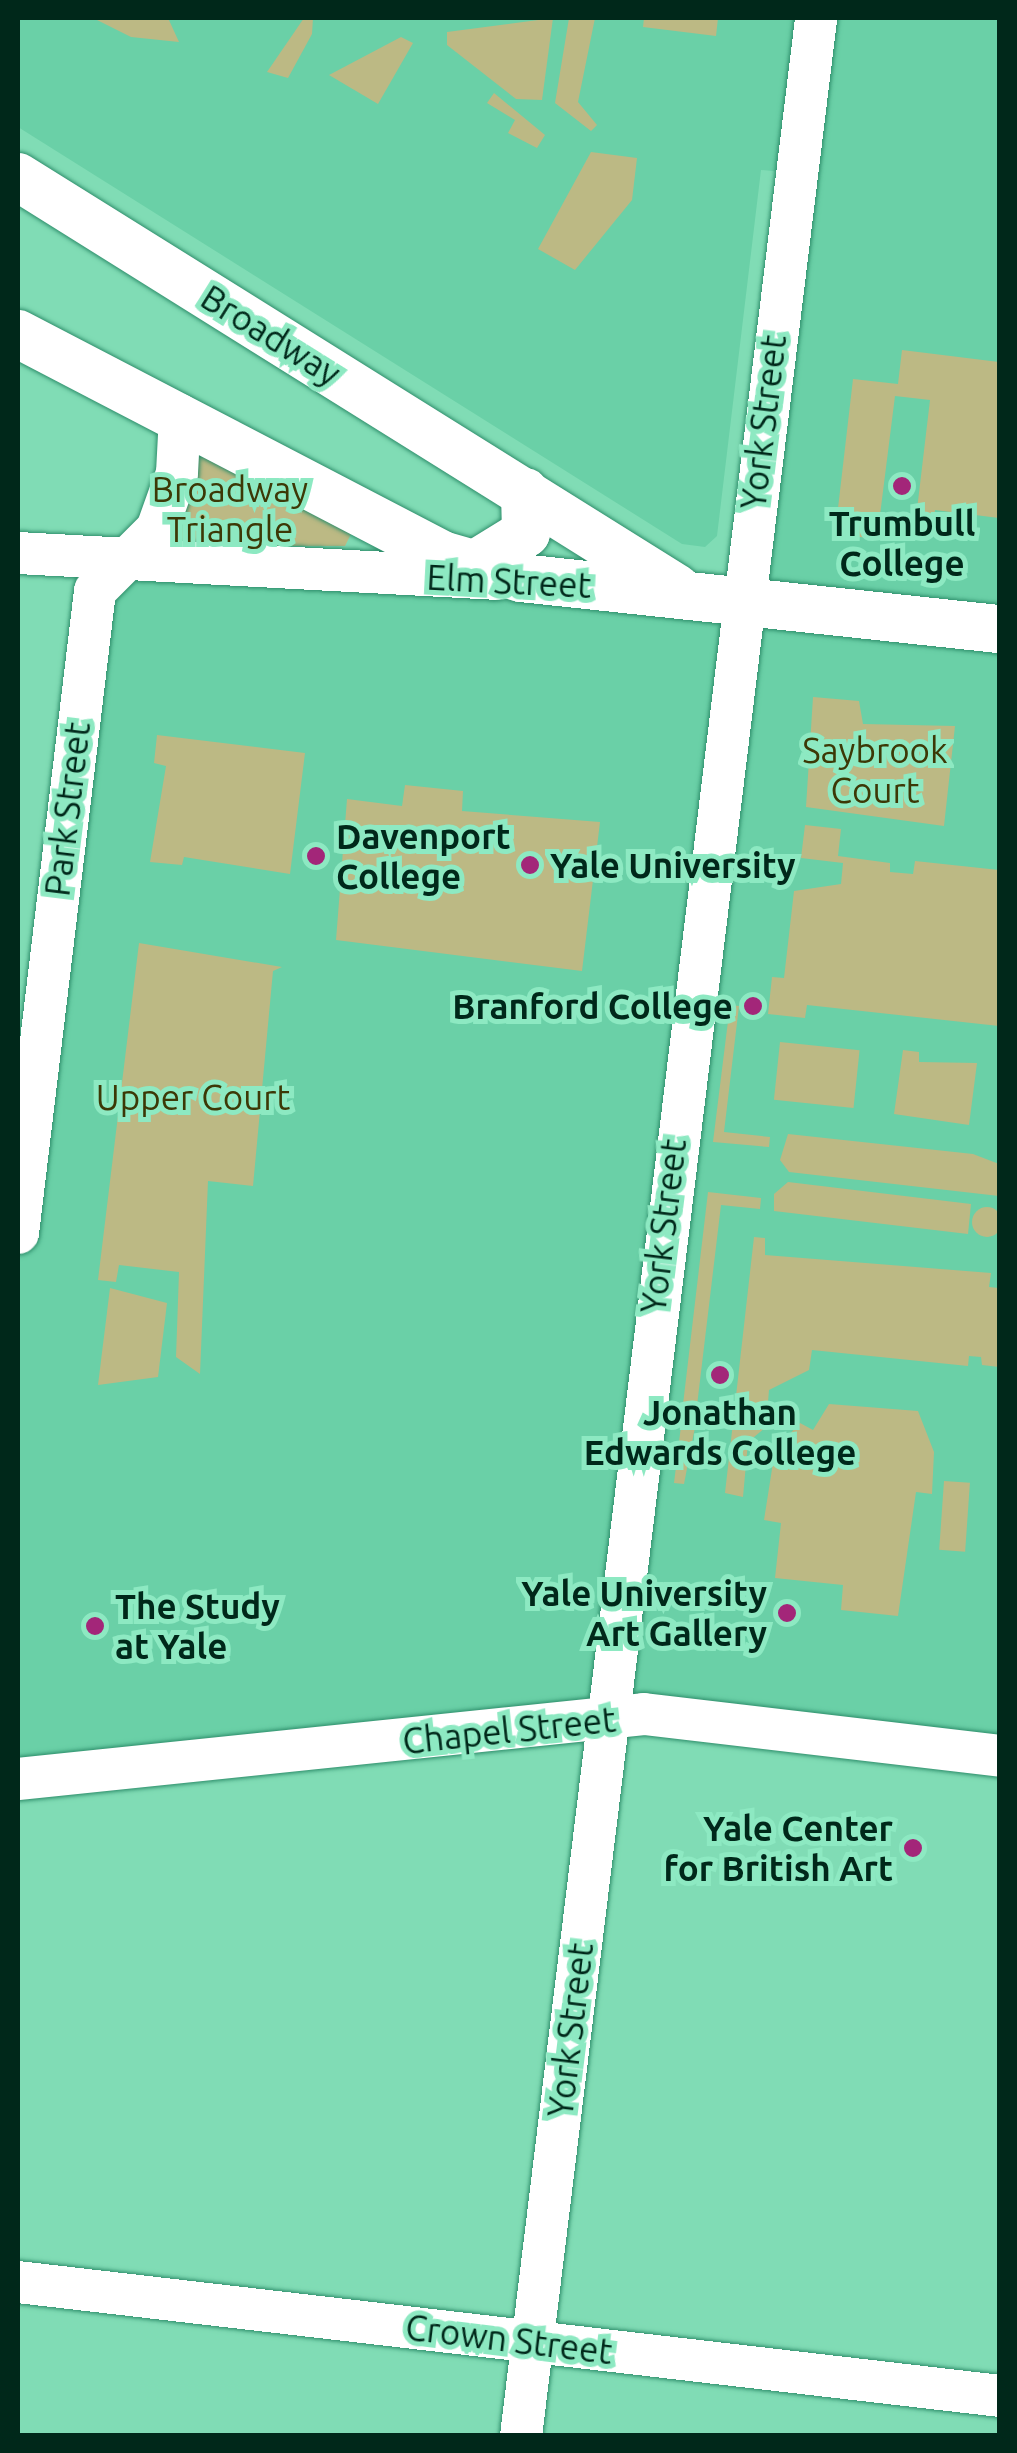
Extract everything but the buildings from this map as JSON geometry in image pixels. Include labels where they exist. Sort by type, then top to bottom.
[{"type":"main road","name":"York Street","points":[[522,2436],[612,1720],[742,598],[816,18]]},
{"type":"main road","name":"Broadway","points":[[18,177],[680,590]]},
{"type":"main road","points":[[18,334],[180,415],[412,543],[521,578]]},
{"type":"main road","name":"Park Street","points":[[18,1233],[95,591],[119,558],[166,509],[180,415]]},
{"type":"main road","points":[[474,564],[526,533],[525,492]]},
{"type":"main road","name":"Elm Street","points":[[18,553],[521,578],[680,590],[1000,629]]},
{"type":"main road","name":"Chapel Street","points":[[18,1779],[644,1714],[1000,1756]]},
{"type":"main road","name":"Crown Street","points":[[18,2282],[1000,2396]]},
{"type":"shaded area","name":"Yale University","points":[[18,18],[999,18],[999,1756],[644,1714],[18,1779],[18,1234],[106,571],[742,597],[794,173],[761,170],[717,536],[705,547],[682,544],[18,127]]},
{"type":"green space","points":[[93,18],[168,18],[179,42],[131,37]]},
{"type":"green space","points":[[304,18],[313,18],[312,34],[288,78],[267,72]]},
{"type":"green space","points":[[553,18],[542,100],[516,99],[447,45],[447,32]]},
{"type":"green space","points":[[569,18],[595,18],[578,102],[597,125],[591,131],[555,103]]},
{"type":"green space","points":[[644,18],[718,18],[716,36],[643,27]]},
{"type":"green space","points":[[401,37],[413,43],[378,104],[329,75]]},
{"type":"green space","points":[[494,93],[545,135],[537,148],[508,133],[515,120],[487,103]]},
{"type":"green space","points":[[591,152],[637,158],[632,200],[575,270],[538,249]]},
{"type":"green space","points":[[902,350],[999,362],[999,518],[935,510],[931,537],[914,535],[930,400],[895,396],[877,539],[835,534],[853,379],[898,384]]},
{"type":"green space","name":"Broadway Triangle","points":[[198,447],[352,532],[345,546],[179,546]]},
{"type":"green space","name":"Saybrook Court","points":[[813,697],[859,701],[863,724],[955,726],[944,826],[806,807]]},
{"type":"green space","points":[[157,735],[305,753],[290,874],[184,857],[182,865],[150,862],[166,766],[154,763]]},
{"type":"green space","points":[[405,785],[463,791],[462,811],[600,822],[582,971],[336,940],[347,799],[402,806]]},
{"type":"green space","points":[[805,825],[841,829],[838,856],[890,863],[890,872],[913,874],[915,861],[999,870],[999,1026],[807,1005],[805,1018],[768,1014],[772,977],[784,978],[794,891],[841,884],[843,863],[801,858]]},
{"type":"green space","name":"Upper Court","points":[[139,943],[282,967],[273,971],[253,1186],[208,1181],[200,1374],[176,1357],[179,1272],[119,1265],[116,1282],[98,1280]]},
{"type":"green space","points":[[730,1005],[739,1006],[724,1132],[770,1137],[769,1147],[713,1142]]},
{"type":"green space","points":[[780,1042],[860,1050],[853,1108],[774,1100]]},
{"type":"green space","points":[[903,1050],[919,1052],[919,1062],[977,1063],[969,1125],[894,1114]]},
{"type":"green space","points":[[788,1134],[973,1154],[999,1164],[999,1196],[789,1172],[780,1160]]},
{"type":"green space","points":[[788,1182],[971,1204],[968,1234],[774,1211],[774,1194]]},
{"type":"green space","points":[[708,1192],[761,1198],[760,1209],[721,1205],[696,1414],[682,1413]]},
{"type":"green space","points":[[987,1207],[998,1211],[1002,1222],[998,1233],[987,1237],[976,1233],[972,1222],[976,1211]]},
{"type":"green space","points":[[754,1237],[765,1238],[765,1255],[991,1273],[989,1287],[999,1288],[999,1367],[982,1365],[981,1357],[969,1356],[968,1366],[812,1350],[809,1370],[769,1390],[766,1427],[748,1442],[743,1497],[725,1493]]},
{"type":"green space","points":[[110,1288],[167,1303],[158,1377],[98,1385]]},
{"type":"green space","points":[[829,1404],[918,1411],[934,1452],[932,1494],[916,1492],[898,1616],[841,1610],[843,1585],[775,1578],[781,1523],[764,1520],[775,1450],[800,1423],[813,1430]]},
{"type":"green space","points":[[681,1426],[695,1427],[684,1484],[674,1483]]},
{"type":"green space","points":[[944,1481],[970,1483],[965,1552],[939,1550]]},
{"type":"place","name":"Trumbull College","points":[[902,486]]},
{"type":"place","name":"Davenport College","points":[[316,856]]},
{"type":"place","name":"Yale University","points":[[530,865]]},
{"type":"place","name":"Branford College","points":[[753,1006]]},
{"type":"place","name":"Jonathan Edwards College","points":[[720,1375]]},
{"type":"place","name":"Yale University Art Gallery","points":[[787,1613]]},
{"type":"place","name":"The Study at Yale","points":[[95,1626]]},
{"type":"place","name":"Yale Center for British Art","points":[[913,1848]]}]
